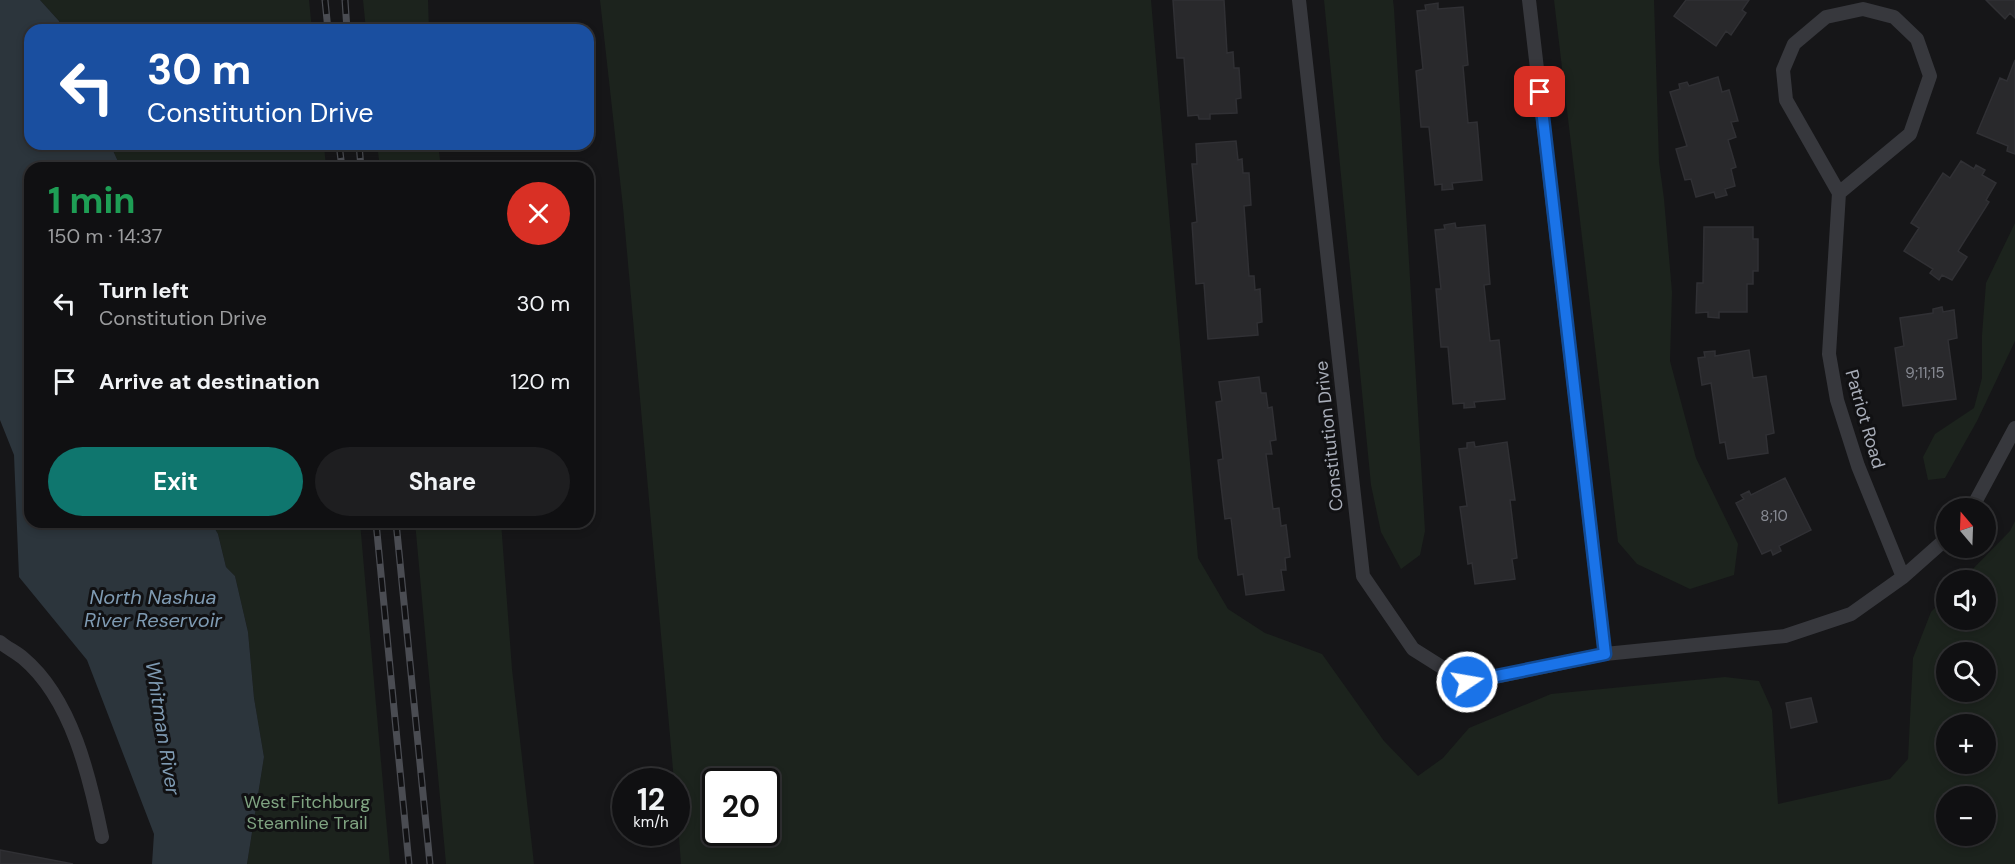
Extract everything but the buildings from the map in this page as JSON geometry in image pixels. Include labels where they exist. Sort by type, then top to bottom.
[{"type":"lane","name":"Constitution Drive","points":[[1299,0],[1363,576],[1413,649],[1467,682],[1605,654],[1785,636],[1851,614],[1903,577],[1936,548]]},
{"type":"lane","points":[[1529,0],[1605,654]]},
{"type":"lane","points":[[1863,9],[1894,17],[1917,39],[1930,76],[1910,134],[1839,193],[1786,100],[1783,70],[1794,44],[1826,17],[1863,9]]},
{"type":"lane","name":"Patriot Road","points":[[1839,193],[1829,354],[1837,400],[1858,466],[1903,577]]},
{"type":"lane","points":[[1977,498],[2015,428]]},
{"type":"lane","points":[[0,642],[23,659],[43,680],[63,711],[83,756],[93,790],[102,837]]},
{"type":"green space","points":[[40,0],[309,0],[311,24],[60,24]]},
{"type":"green space","points":[[363,0],[428,0],[429,24],[365,24]]},
{"type":"green space","points":[[600,0],[1151,0],[1198,558],[1228,609],[1265,633],[1322,654],[1384,741],[1418,776],[1443,758],[1469,728],[1551,694],[1725,677],[1759,681],[1772,710],[1778,804],[1890,779],[1908,759],[1913,658],[1931,612],[1936,607],[1936,630],[1996,630],[1996,570],[1972,570],[1984,558],[1996,558],[1996,545],[2010,531],[2015,521],[2015,864],[681,864],[680,846],[690,846],[690,768],[673,768],[623,207]]},
{"type":"green space","points":[[1324,0],[1393,0],[1425,531],[1420,555],[1401,569],[1381,532],[1371,485]]},
{"type":"green space","points":[[1554,0],[1654,0],[1659,162],[1672,292],[1670,361],[1696,458],[1738,544],[1734,575],[1690,589],[1637,564],[1618,542]]},
{"type":"green space","points":[[113,150],[324,150],[326,162],[118,162]]},
{"type":"green space","points":[[378,150],[439,150],[440,162],[379,162]]},
{"type":"green space","points":[[2015,223],[2015,341],[1977,421],[1945,478],[1928,480],[1923,457],[1935,434],[1974,408],[1982,378],[1982,335],[1986,283]]},
{"type":"green space","name":"West Fitchburg Steamline Trail","points":[[214,528],[361,528],[390,864],[247,864],[264,757],[254,698],[248,632],[235,576],[226,567]]},
{"type":"green space","points":[[416,528],[501,528],[512,669],[534,864],[446,864]]},
{"type":"water","name":"North Nashua River Reservoir","points":[[0,0],[40,0],[60,24],[24,24],[24,150],[113,150],[118,162],[24,162],[24,528],[214,528],[226,567],[235,576],[248,632],[254,698],[264,757],[247,864],[152,864],[154,834],[87,660],[19,577],[14,455],[0,420]]},
{"type":"railway","points":[[325,0],[327,24]]},
{"type":"railway","points":[[345,0],[347,24]]},
{"type":"railway","points":[[340,150],[341,162]]},
{"type":"railway","points":[[360,150],[360,162]]},
{"type":"railway","points":[[377,528],[409,864]]},
{"type":"railway","points":[[397,528],[430,864]]},
{"type":"route","points":[[1467,682],[1605,654],[1540,92]]},
{"type":"water label","name":"Whitman River","points":[[163,728]]}]
